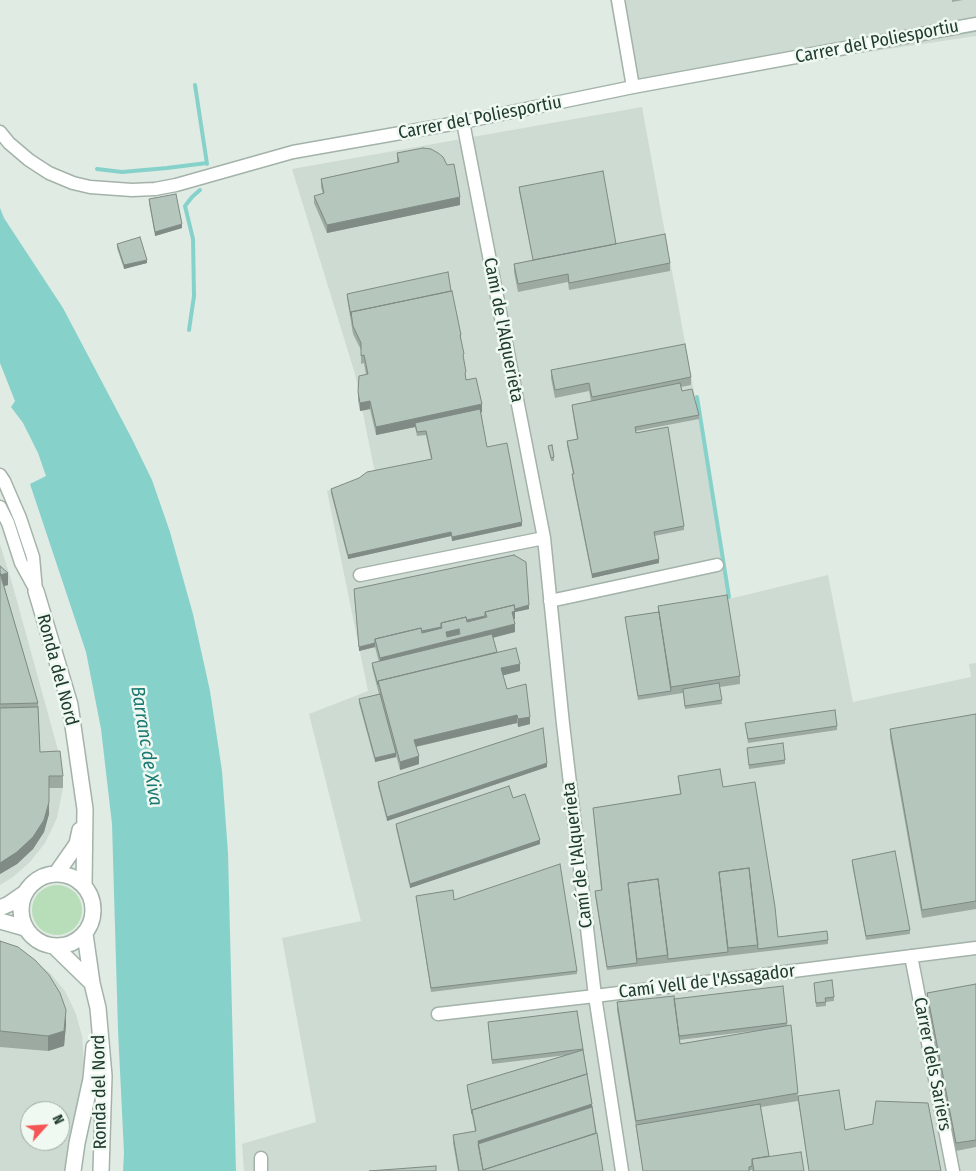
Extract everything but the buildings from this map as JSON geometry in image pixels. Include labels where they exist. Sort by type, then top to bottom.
[{"type":"street","points":[[618,0],[634,87]]},
{"type":"street","name":"Carrer del Poliesportiu","points":[[0,132],[9,143],[29,160],[49,173],[72,183],[132,190],[155,189],[176,185],[293,152],[463,122],[634,87],[976,24]]},
{"type":"street","name":"Camí de l'Alquerieta","points":[[463,122],[544,538],[563,724],[595,996],[622,1171]]},
{"type":"street","name":"Ronda del Nord","points":[[0,475],[20,518],[33,557],[36,591],[70,705],[85,809],[84,886]]},
{"type":"street","name":"Ronda del Nord","points":[[0,507],[8,523],[21,563],[36,591]]},
{"type":"street","points":[[360,575],[544,538]]},
{"type":"street","points":[[550,602],[717,565]]},
{"type":"street","name":"Ronda del Nord","points":[[56,874],[76,844],[85,809]]},
{"type":"street","points":[[56,874],[76,879],[84,886],[90,895],[93,915],[90,926],[76,942],[66,946],[55,947],[43,944],[32,938],[24,928],[21,916],[21,904],[30,886],[37,880],[56,874]]},
{"type":"street","points":[[0,908],[25,893]]},
{"type":"street","points":[[0,921],[24,928]]},
{"type":"street","name":"Ronda del Nord","points":[[84,934],[98,1008],[104,1076],[101,1171]]},
{"type":"street","points":[[55,947],[92,983]]},
{"type":"street","name":"Camí Vell de l'Assagador","points":[[438,1014],[976,948]]},
{"type":"street","name":"Carrer dels Sariers","points":[[911,956],[953,1171]]},
{"type":"street","points":[[73,1171],[91,1079],[98,1008]]},
{"type":"shaded area","points":[[610,0],[976,0],[976,36],[626,88]]},
{"type":"shaded area","points":[[642,107],[699,419],[729,599],[828,575],[853,702],[971,677],[969,664],[976,663],[976,1171],[244,1171],[242,1144],[316,1122],[282,938],[361,921],[309,714],[368,691],[327,491],[375,473],[355,374],[292,169]]},
{"type":"shaded area","points":[[0,544],[58,750],[63,788],[57,818],[45,843],[30,862],[13,877],[0,885]]},
{"type":"shaded area","points":[[0,944],[30,957],[50,973],[65,991],[76,1014],[82,1036],[85,1075],[70,1142],[70,1101],[20,1101],[20,1151],[68,1151],[65,1171],[0,1171]]},
{"type":"green space","points":[[52,885],[62,885],[75,892],[82,905],[82,915],[75,928],[62,935],[52,935],[43,931],[36,924],[32,915],[32,905],[36,896],[43,889]]},
{"type":"water","name":"Barranc de Xiva","points":[[0,208],[4,218],[63,308],[152,480],[170,532],[193,614],[210,691],[222,771],[228,853],[236,1171],[123,1171],[124,1153],[118,1030],[112,824],[101,729],[86,652],[30,484],[46,476],[38,453],[23,423],[11,407],[15,401],[0,363]]},
{"type":"waterway","points":[[195,85],[207,164]]},
{"type":"waterway","points":[[97,169],[122,172],[207,163]]},
{"type":"waterway","points":[[189,330],[194,296],[193,239],[185,206],[200,190]]},
{"type":"waterway","points":[[697,397],[729,597]]}]
